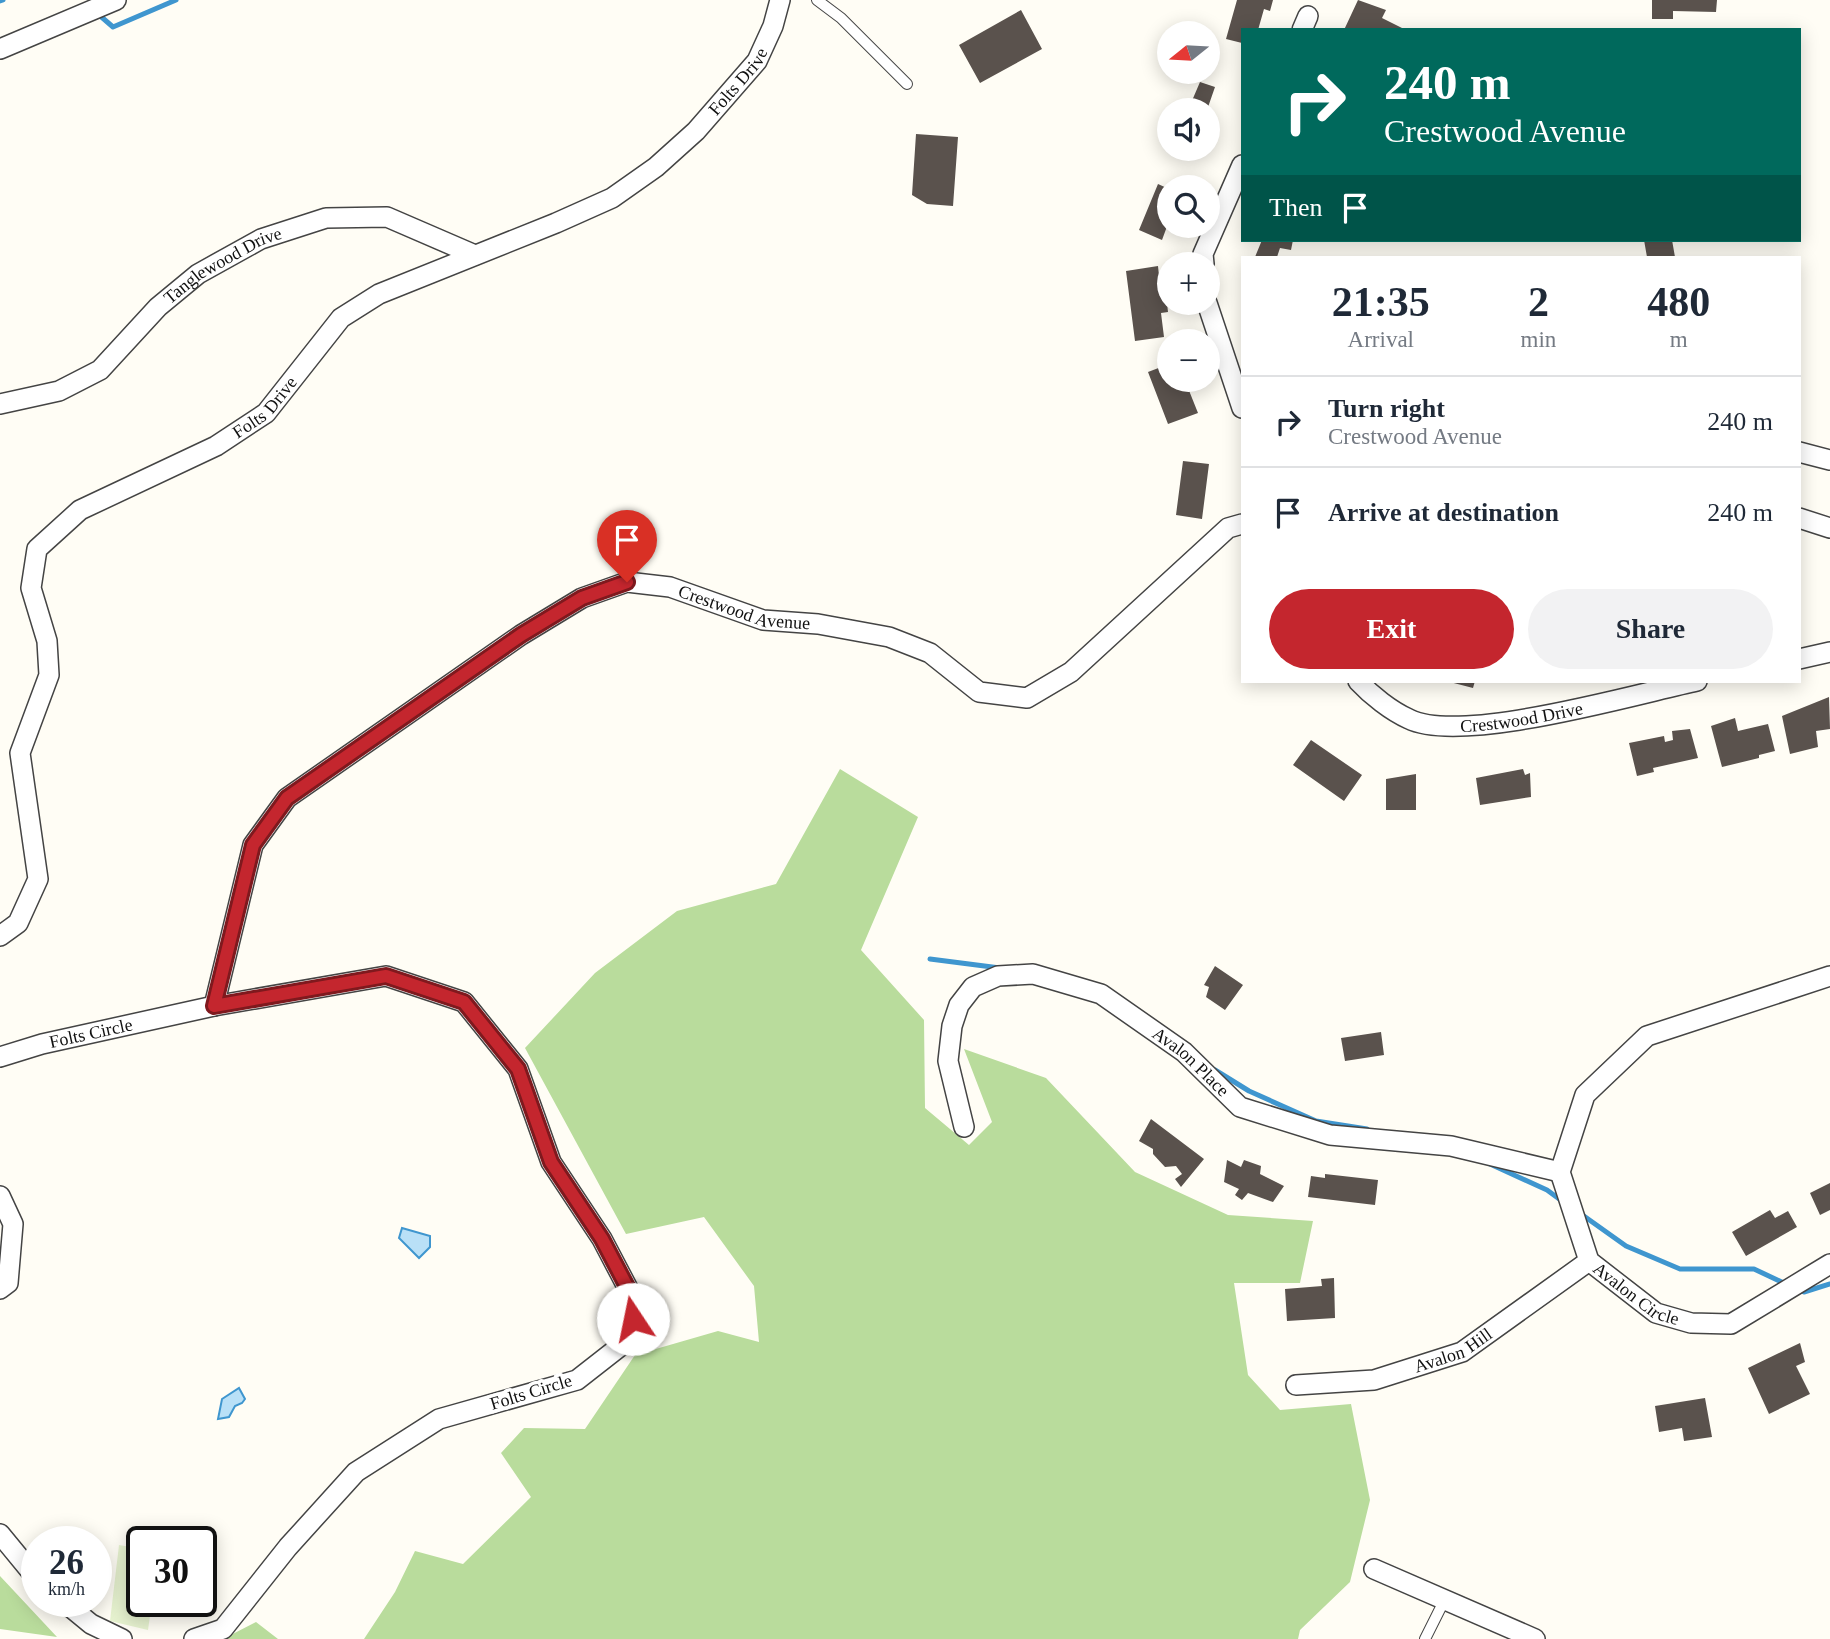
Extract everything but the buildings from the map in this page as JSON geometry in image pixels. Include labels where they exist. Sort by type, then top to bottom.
[{"type":"street","points":[[0,49],[116,0]]},
{"type":"street","name":"Folts Drive","points":[[0,936],[18,923],[38,879],[20,753],[49,675],[47,641],[31,588],[37,549],[80,510],[216,446],[266,414],[341,318],[379,294],[612,198],[656,167],[696,131],[757,61],[773,26],[780,0]]},
{"type":"street","points":[[1204,252],[1241,167]]},
{"type":"street","name":"Tanglewood Drive","points":[[0,404],[59,391],[100,370],[158,307],[198,274],[261,239],[326,218],[387,218],[475,255]]},
{"type":"street","points":[[1211,315],[1241,405]]},
{"type":"street","points":[[1801,453],[1830,460]]},
{"type":"street","points":[[1801,519],[1830,528]]},
{"type":"street","name":"Crestwood Avenue","points":[[214,1006],[253,845],[287,798],[521,635],[582,598],[627,582],[670,586],[763,620],[818,624],[889,637],[930,653],[979,692],[1027,698],[1071,673],[1228,528],[1241,524]]},
{"type":"street","points":[[1801,659],[1830,652]]},
{"type":"street","name":"Crestwood Drive","points":[[1361,683],[1410,720],[1450,728],[1508,722],[1689,683]]},
{"type":"street","name":"Avalon Place","points":[[964,1126],[948,1061],[951,1026],[959,1005],[973,987],[998,976],[1032,974],[1059,979],[1101,994],[1184,1052],[1240,1107],[1330,1135],[1451,1146],[1560,1172]]},
{"type":"street","name":"Folts Circle","points":[[0,1057],[42,1044],[214,1006],[386,976],[464,1002],[518,1069],[551,1162],[602,1239],[634,1300],[632,1337],[577,1380],[439,1419],[356,1472],[288,1547],[223,1629],[194,1639]]},
{"type":"street","points":[[1560,1172],[1585,1095],[1647,1036],[1830,976]]},
{"type":"street","name":"Avalon Circle","points":[[1560,1172],[1589,1261],[1656,1313],[1691,1323],[1731,1324],[1830,1264]]},
{"type":"street","points":[[0,1196],[13,1224],[8,1283],[0,1289]]},
{"type":"street","name":"Avalon Hill","points":[[1296,1385],[1374,1380],[1462,1353],[1589,1261]]},
{"type":"street","points":[[0,1534],[21,1560]]},
{"type":"street","points":[[1374,1569],[1535,1639]]},
{"type":"street","points":[[82,1617],[122,1639]]},
{"type":"lane","points":[[817,0],[841,18],[907,85]]},
{"type":"lane","points":[[1425,1639],[1444,1601]]},
{"type":"green space","points":[[840,769],[918,817],[861,950],[924,1020],[925,1108],[969,1145],[992,1122],[964,1049],[1046,1078],[1135,1172],[1228,1215],[1313,1221],[1300,1283],[1234,1283],[1248,1375],[1280,1410],[1351,1404],[1370,1500],[1350,1582],[1300,1630],[1298,1639],[364,1639],[395,1592],[415,1551],[463,1564],[531,1497],[501,1453],[524,1428],[585,1429],[635,1355],[718,1331],[759,1342],[754,1286],[704,1217],[626,1234],[525,1048],[595,973],[677,911],[776,884]]},
{"type":"green space","points":[[119,1545],[126,1546],[126,1617],[150,1617],[148,1630],[110,1621]]},
{"type":"green space","points":[[0,1576],[21,1598],[21,1617],[38,1617],[57,1637],[0,1629]]},
{"type":"green space","points":[[256,1622],[278,1639],[223,1639]]},
{"type":"water","points":[[402,1228],[430,1236],[430,1247],[419,1258],[399,1238]]},
{"type":"water","points":[[239,1388],[245,1399],[235,1406],[229,1417],[218,1419],[222,1399]]},
{"type":"waterway","points":[[98,14],[113,27],[176,0]]},
{"type":"waterway","points":[[930,959],[1000,968]]},
{"type":"waterway","points":[[1215,1070],[1249,1091],[1316,1121],[1367,1129]]},
{"type":"waterway","points":[[1490,1164],[1547,1190],[1562,1201]]},
{"type":"waterway","points":[[1581,1214],[1626,1246],[1680,1269],[1754,1269],[1788,1285]]},
{"type":"waterway","points":[[1797,1289],[1804,1292],[1830,1284]]},
{"type":"route","points":[[627,582],[582,598],[521,635],[287,798],[253,845],[214,1006],[386,976],[464,1002],[518,1069],[551,1162],[602,1239],[634,1300],[633,1319]]}]
